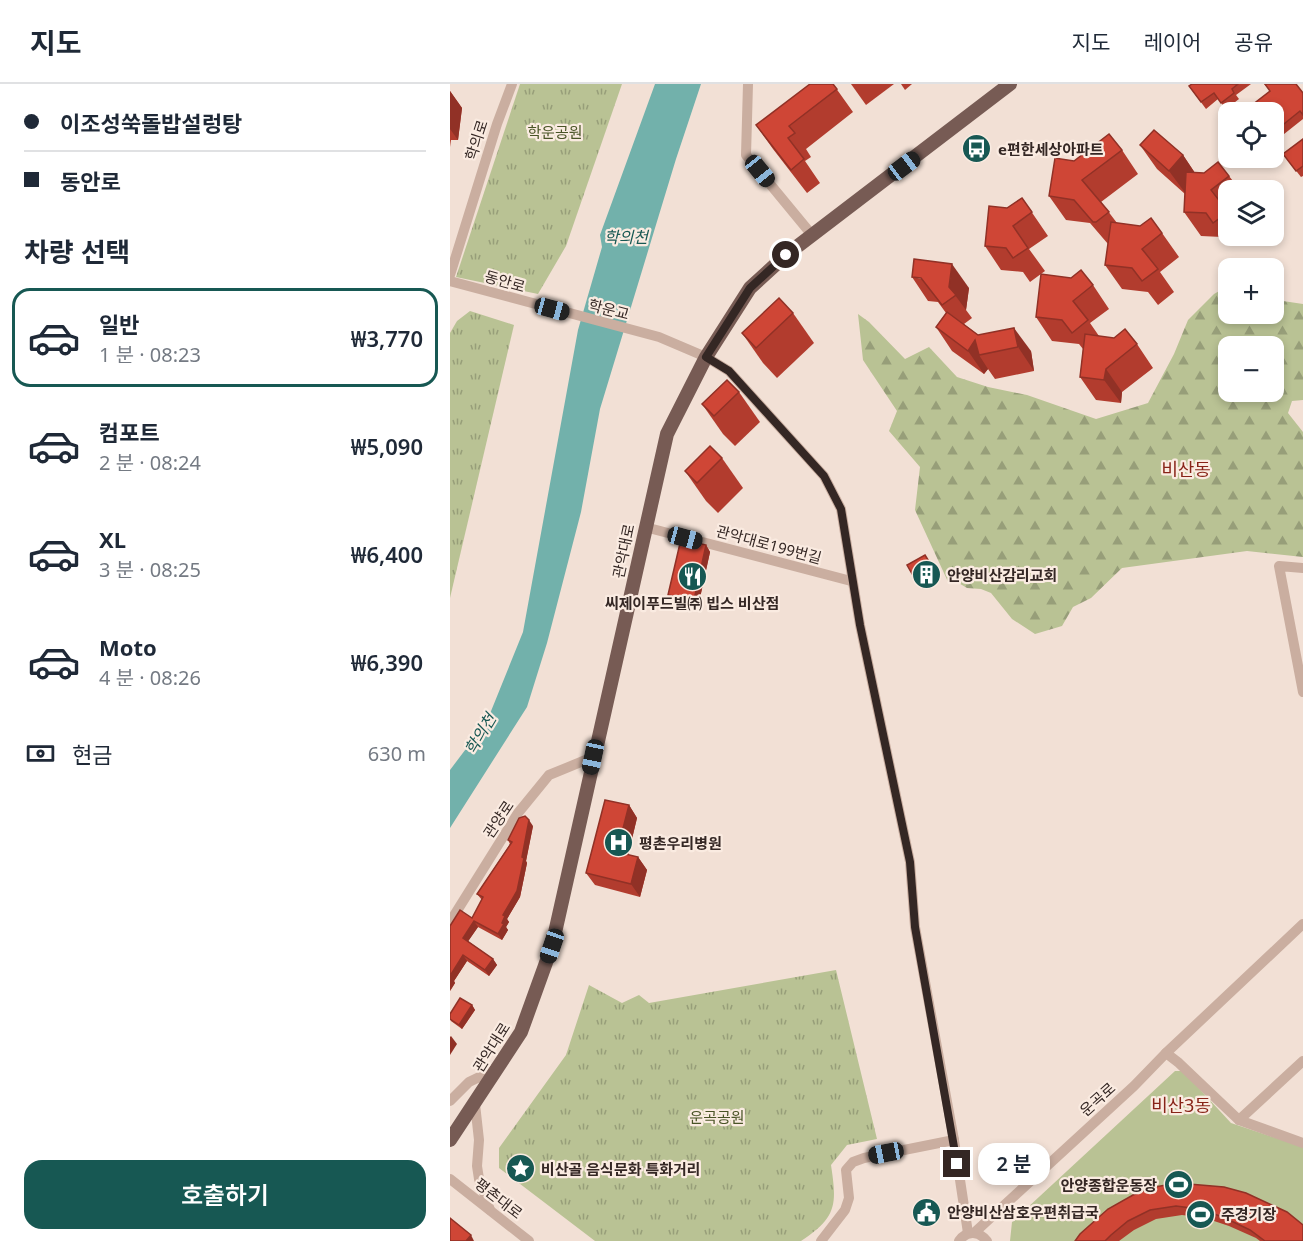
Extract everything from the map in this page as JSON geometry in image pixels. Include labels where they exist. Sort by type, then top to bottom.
[{"type":"main road","name":"관악대로","points":[[450,1140],[521,1032],[552,946],[667,434],[706,357],[750,288],[786,255],[1011,84]]},
{"type":"street","name":"학의로","points":[[450,275],[512,84]]},
{"type":"street","points":[[748,84],[746,155],[812,235]]},
{"type":"street","name":"동안로","points":[[450,281],[552,309]]},
{"type":"street","name":"학운교","points":[[552,309],[659,337],[706,357]]},
{"type":"street","points":[[706,357],[729,371],[824,476],[841,509],[851,581],[910,862],[915,927],[954,1140],[967,1236],[981,1234],[987,1241]]},
{"type":"street","name":"관악대로199번길","points":[[645,527],[851,581]]},
{"type":"street","points":[[1303,568],[1279,566],[1303,692]]},
{"type":"street","name":"관양로","points":[[450,922],[518,813],[549,775],[593,757]]},
{"type":"street","name":"운곡로","points":[[967,1236],[1134,1086],[1303,924]]},
{"type":"street","points":[[1166,1053],[1239,1120],[1303,1143]]},
{"type":"street","points":[[1239,1120],[1303,1061]]},
{"type":"street","points":[[450,1101],[469,1082],[498,1068]]},
{"type":"street","points":[[475,1104],[479,1140],[478,1173],[490,1210]]},
{"type":"street","points":[[821,1241],[845,1210],[849,1198],[846,1170],[853,1162],[954,1140]]},
{"type":"street","name":"평촌대로","points":[[450,1179],[529,1241]]},
{"type":"green space","name":"학운공원","points":[[520,84],[622,84],[566,246],[538,294],[456,277]]},
{"type":"green space","points":[[1218,292],[1218,324],[1284,324],[1284,301],[1303,304],[1303,400],[1292,401],[1288,413],[1303,432],[1303,557],[1247,551],[1122,568],[1091,598],[1073,607],[1062,626],[1035,634],[1012,619],[991,593],[981,589],[967,588],[957,582],[949,584],[915,510],[920,467],[889,431],[897,411],[863,360],[858,314],[869,322],[905,359],[929,347],[957,377],[988,387],[1027,395],[1096,419],[1148,403],[1174,354],[1188,320]]},
{"type":"green space","points":[[470,311],[514,325],[450,598],[450,333],[457,321]]},
{"type":"green space","name":"운곡공원","points":[[836,970],[877,1139],[847,1145],[831,1165],[834,1190],[832,1209],[822,1225],[801,1241],[595,1241],[499,1168],[499,1148],[566,1055],[589,985],[622,1003],[639,995],[649,1003]]},
{"type":"green space","name":"안양종합운동장","points":[[1175,1071],[1183,1071],[1231,1123],[1303,1147],[1303,1241],[1010,1241],[1012,1222]]},
{"type":"water","name":"학의천","points":[[655,84],[701,84],[600,409],[581,512],[547,643],[527,707],[450,828],[450,770],[487,721],[523,632],[578,330],[602,247],[600,235]]},
{"type":"building","points":[[810,84],[833,84],[837,89],[789,126],[795,133],[788,138],[804,159],[791,170],[756,125]]},
{"type":"building","points":[[1192,84],[1238,84],[1232,89],[1234,93],[1222,102],[1214,93],[1201,102],[1189,86]]},
{"type":"building","points":[[1265,84],[1296,84],[1303,93],[1303,115],[1300,111],[1284,124],[1284,102],[1256,102],[1270,91]]},
{"type":"building","points":[[1154,130],[1183,155],[1169,171],[1140,145]]},
{"type":"building","points":[[1109,134],[1122,150],[1082,180],[1109,212],[1093,222],[1074,200],[1049,196],[1055,158],[1074,161]]},
{"type":"building","points":[[1303,139],[1303,166],[1296,171],[1284,153]]},
{"type":"building","points":[[1218,162],[1218,168],[1223,168],[1229,176],[1224,180],[1218,180],[1218,185],[1211,190],[1218,199],[1218,219],[1213,223],[1206,213],[1184,212],[1186,172],[1204,173]]},
{"type":"building","points":[[1022,198],[1032,212],[1013,226],[1028,248],[1013,258],[1006,248],[985,246],[989,206],[1007,208]]},
{"type":"building","points":[[1151,218],[1162,233],[1142,249],[1158,269],[1142,281],[1132,268],[1105,265],[1111,222],[1140,226]]},
{"type":"building","points":[[914,259],[952,264],[949,287],[956,295],[942,305],[921,278],[912,277]]},
{"type":"building","points":[[1081,270],[1093,285],[1073,301],[1088,320],[1072,333],[1062,320],[1036,317],[1041,274],[1071,278]]},
{"type":"building","points":[[779,298],[793,313],[756,348],[742,333]]},
{"type":"building","points":[[947,312],[978,335],[1014,328],[1018,347],[979,355],[975,340],[968,351],[936,327]]},
{"type":"building","points":[[1125,329],[1137,344],[1106,369],[1104,380],[1080,377],[1085,334],[1114,338]]},
{"type":"building","points":[[727,380],[739,392],[714,416],[702,404]]},
{"type":"building","points":[[710,446],[722,458],[697,483],[685,471]]},
{"type":"building","points":[[681,539],[706,545],[694,600],[668,595]]},
{"type":"building","points":[[925,555],[933,568],[915,579],[907,565]]},
{"type":"building","points":[[605,800],[629,805],[617,852],[638,857],[631,884],[586,873]]},
{"type":"building","points":[[525,816],[529,820],[522,857],[524,858],[517,891],[503,915],[505,916],[502,923],[504,924],[498,934],[474,921],[463,938],[493,959],[485,970],[463,955],[450,976],[450,926],[460,910],[472,918],[483,897],[477,894],[512,842],[508,840],[519,818]]},
{"type":"building","points":[[460,998],[472,1005],[459,1025],[450,1019],[450,1014]]},
{"type":"building","points":[[1177,1183],[1224,1187],[1246,1193],[1287,1212],[1303,1225],[1303,1241],[1265,1241],[1250,1230],[1223,1217],[1199,1209],[1176,1206],[1150,1210],[1128,1221],[1105,1241],[1075,1241],[1108,1209],[1133,1195],[1155,1187]]},
{"type":"building","points":[[450,1218],[471,1235],[466,1241],[450,1241]]},
{"type":"place","name":"e편한세상아파트","points":[[977,149]]},
{"type":"place","name":"안양비산감리교회","points":[[926,575]]},
{"type":"place","name":"씨제이푸드빌㈜ 빕스 비산점","points":[[692,576]]},
{"type":"place","name":"평촌우리병원","points":[[618,843]]},
{"type":"place","name":"비산골 음식문화 특화거리","points":[[520,1169]]},
{"type":"place","name":"안양종합운동장","points":[[1178,1185]]},
{"type":"place","name":"안양비산삼호우편취급국","points":[[926,1212]]},
{"type":"place","name":"주경기장","points":[[1200,1214]]},
{"type":"district","name":"비산동","points":[[1186,469]]},
{"type":"district","name":"비산3동","points":[[1181,1105]]},
{"type":"route","points":[[786,255],[750,288],[706,357],[729,371],[824,476],[841,509],[851,581],[910,862],[915,927],[957,1164]]}]
